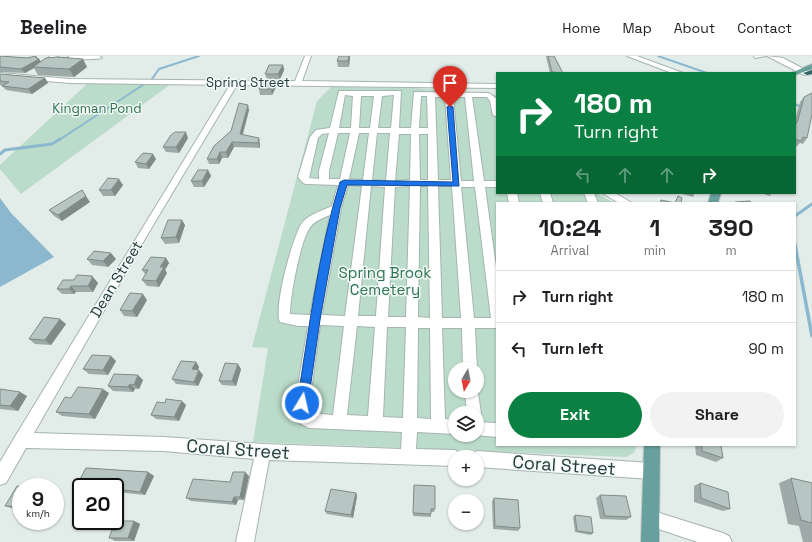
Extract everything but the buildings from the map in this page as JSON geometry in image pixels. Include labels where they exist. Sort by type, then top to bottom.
[{"type":"main road","points":[[804,73],[812,66]]},
{"type":"main road","points":[[650,542],[652,446]]},
{"type":"street","points":[[26,78],[48,64],[62,62],[71,57],[81,56],[99,58]]},
{"type":"street","points":[[298,83],[308,56]]},
{"type":"street","points":[[630,56],[676,72]]},
{"type":"street","points":[[770,56],[789,62],[804,73]]},
{"type":"street","name":"Spring Street","points":[[0,75],[64,80],[153,82],[496,86]]},
{"type":"street","points":[[0,84],[12,76]]},
{"type":"street","name":"Dean Street","points":[[0,478],[21,440],[235,83]]},
{"type":"street","points":[[375,423],[390,184],[395,131],[407,94],[414,85]]},
{"type":"street","points":[[324,182],[324,171],[341,95],[346,93],[485,94],[492,97],[496,111]]},
{"type":"street","points":[[357,94],[358,104],[354,130],[344,182],[336,208],[315,320],[300,416],[308,421],[448,427]]},
{"type":"street","points":[[340,423],[378,94]]},
{"type":"street","points":[[407,94],[415,131],[410,425],[408,456]]},
{"type":"street","points":[[431,94],[438,426]]},
{"type":"street","points":[[449,94],[468,323],[470,362]]},
{"type":"street","points":[[468,94],[496,311]]},
{"type":"street","points":[[432,131],[334,130],[319,132],[314,137],[303,177],[306,181],[324,182],[390,184],[496,184]]},
{"type":"street","points":[[608,194],[625,202]]},
{"type":"street","points":[[336,208],[311,221],[304,228],[284,311],[284,318],[298,321],[351,320],[412,323],[496,324]]},
{"type":"street","points":[[484,429],[496,430]]},
{"type":"street","name":"Coral Street","points":[[21,440],[164,444],[264,452],[448,458]]},
{"type":"street","points":[[245,542],[264,452]]},
{"type":"street","name":"Coral Street","points":[[484,459],[651,471]]},
{"type":"street","points":[[650,518],[724,542]]},
{"type":"green space","name":"Kingman Pond","points":[[88,83],[171,84],[21,194],[0,169],[0,165]]},
{"type":"green space","name":"Spring Brook Cemetery","points":[[331,87],[413,88],[496,95],[496,194],[598,194],[613,202],[496,202],[496,446],[636,446],[635,452],[626,457],[484,451],[484,450],[253,442],[268,348],[252,347],[317,101]]},
{"type":"water","points":[[0,198],[11,213],[54,257],[0,287]]},
{"type":"waterway","points":[[59,140],[152,79],[159,69],[199,56]]},
{"type":"waterway","points":[[658,56],[704,72]]},
{"type":"waterway","points":[[796,104],[801,107]]},
{"type":"waterway","points":[[0,154],[5,150],[52,144],[60,139]]},
{"type":"waterway","points":[[796,215],[812,204]]},
{"type":"waterway","points":[[796,250],[812,336]]},
{"type":"route","points":[[302,403],[315,320],[336,208],[344,182],[456,184],[450,107]]}]
